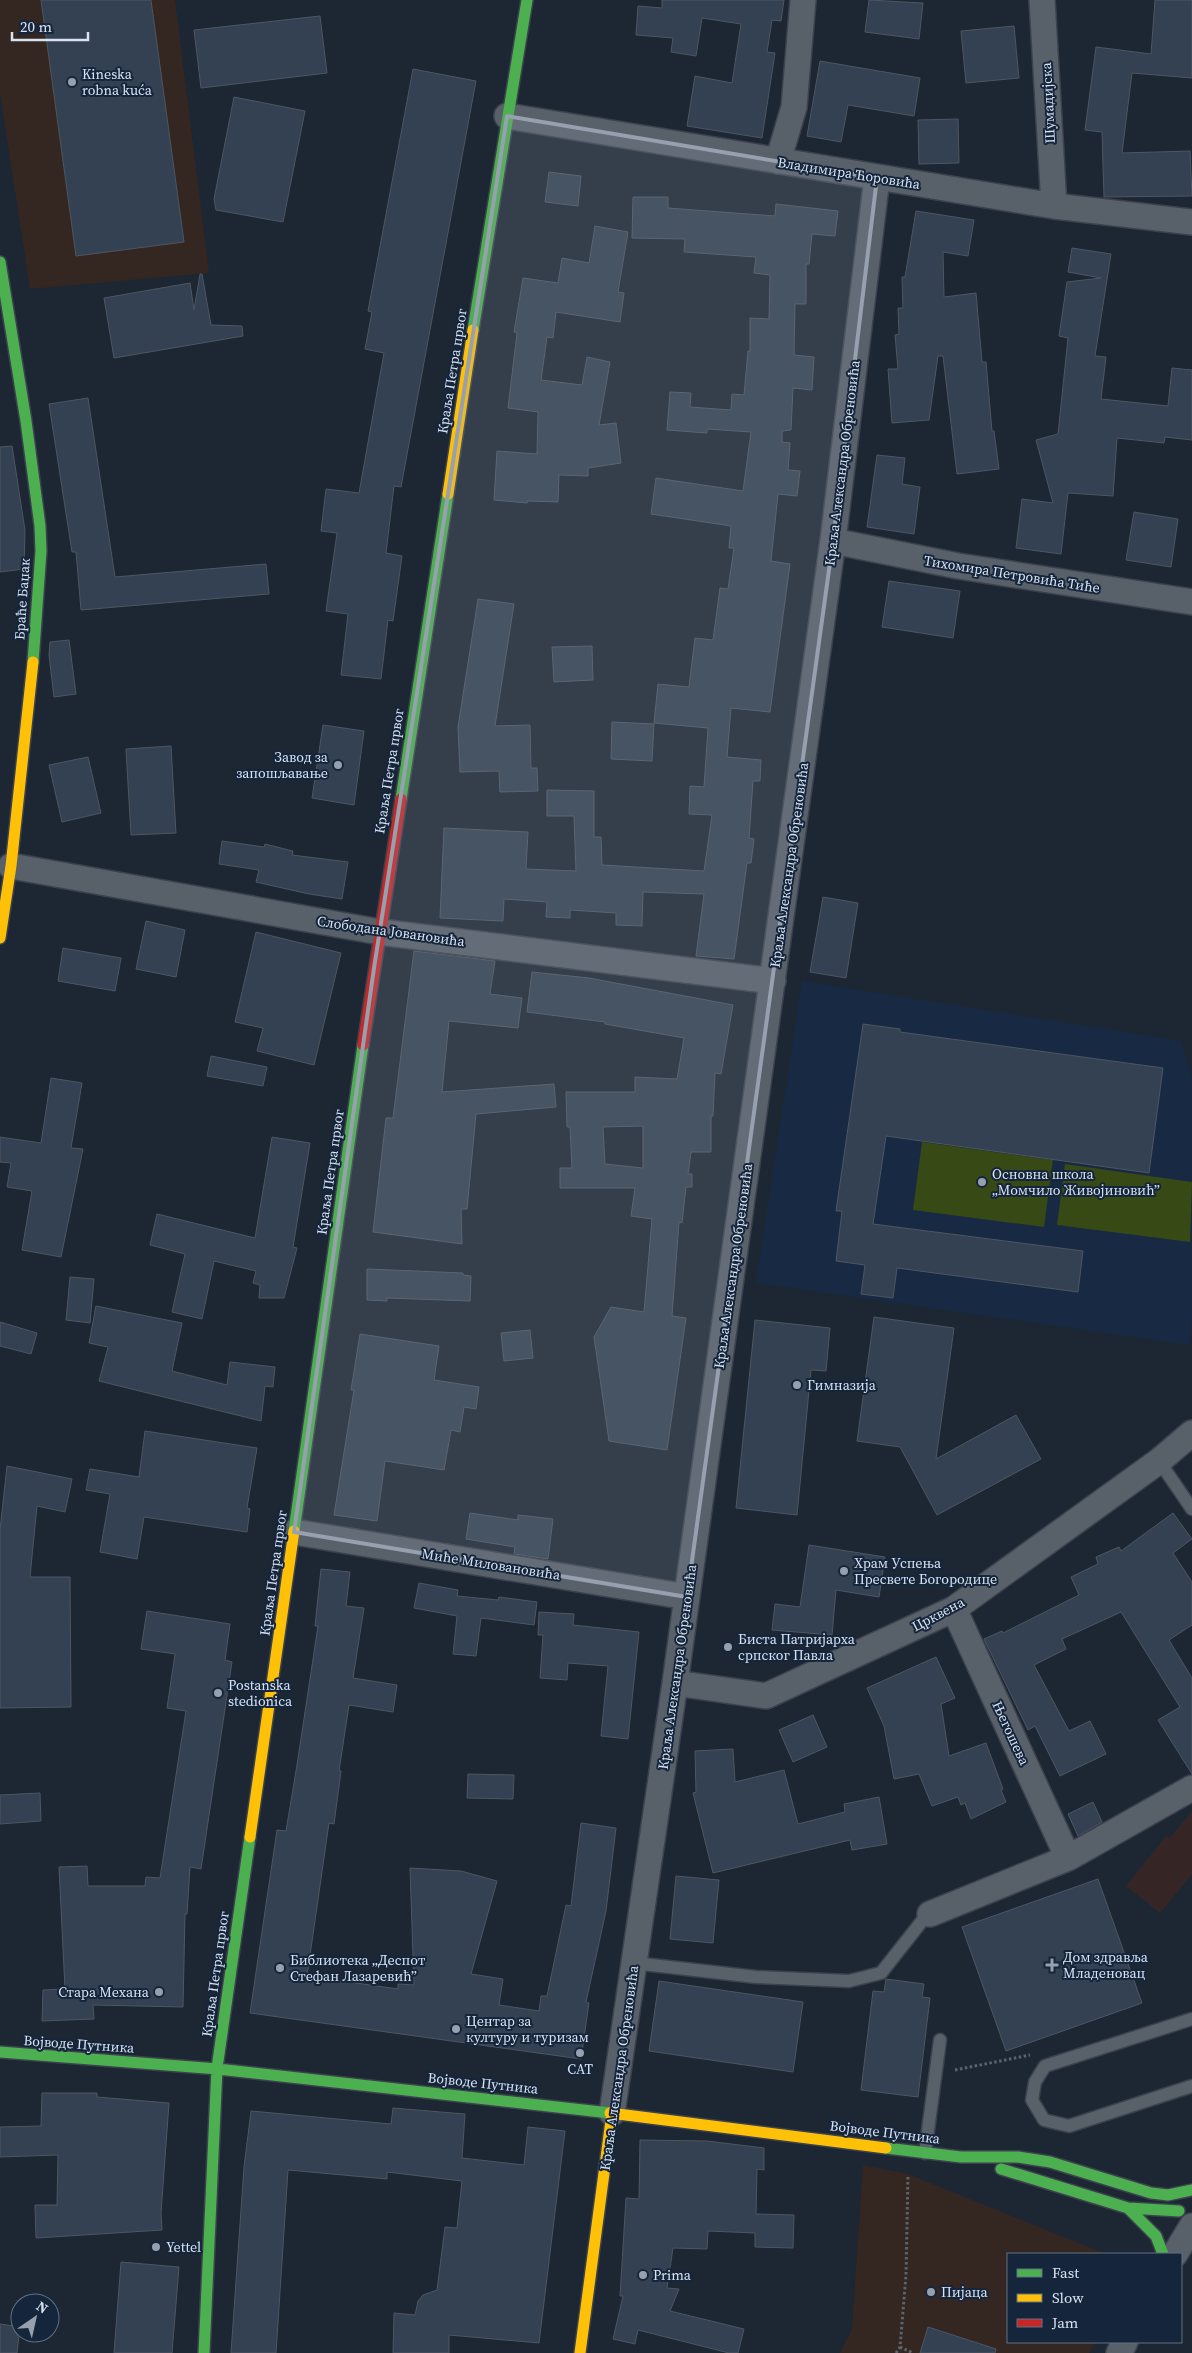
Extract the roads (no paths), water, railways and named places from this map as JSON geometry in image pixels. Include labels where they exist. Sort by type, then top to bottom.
[{"type":"street","name":"Краља Петра првог","points":[[204,2353],[217,2068],[380,932],[507,116],[527,0]]},
{"type":"street","points":[[778,161],[794,107],[803,0]]},
{"type":"street","name":"Шумадијска","points":[[1042,0],[1054,206]]},
{"type":"street","name":"Владимира Ћоровића","points":[[507,116],[1054,206],[1192,222]]},
{"type":"street","name":"Краља Александра Обреновића","points":[[580,2353],[612,2113],[675,1683],[834,541],[877,178]]},
{"type":"street","name":"Браће Баџак","points":[[0,262],[26,421],[40,526],[41,551],[32,675],[11,866],[0,938]]},
{"type":"street","name":"Тихомира Петровића Тиће","points":[[834,541],[958,566],[1192,602]]},
{"type":"street","name":"Слободана Јовановића","points":[[11,866],[380,932],[772,981]]},
{"type":"street","name":"Црквена","points":[[675,1683],[766,1696],[954,1609],[1159,1462],[1192,1432]]},
{"type":"street","name":"Миће Миловановића","points":[[294,1532],[687,1597]]},
{"type":"street","name":"Његошева","points":[[954,1609],[1068,1858]]},
{"type":"street","points":[[930,1914],[1068,1858],[1192,1788]]},
{"type":"street","name":"Војводе Путника","points":[[0,2052],[53,2059],[217,2068],[612,2113],[925,2153],[961,2157],[1018,2157],[1050,2162],[1151,2193],[1168,2195],[1192,2190]]},
{"type":"street","name":"Војводе Путника","points":[[961,2157],[1128,2208],[1160,2212],[1192,2209]]},
{"type":"street","points":[[1128,2208],[1156,2236],[1163,2253]]},
{"type":"street","points":[[1177,2253],[1192,2226]]},
{"type":"lane","points":[[0,823],[14,833]]},
{"type":"lane","points":[[1159,1462],[1192,1509]]},
{"type":"lane","points":[[634,1963],[756,1977],[849,1980],[881,1973],[926,1916],[930,1914]]},
{"type":"lane","points":[[1192,2019],[1045,2066],[1035,2082],[1032,2100],[1044,2120],[1069,2126],[1192,2086]]},
{"type":"lane","points":[[925,2153],[940,2040]]},
{"type":"place","name":"Kineska robna kuća","points":[[72,82]]},
{"type":"place","name":"Завод за запошљавање","points":[[338,765]]},
{"type":"place","name":"Основна школа „Момчило Живојиновић”","points":[[982,1182]]},
{"type":"place","name":"Гимназија","points":[[797,1385]]},
{"type":"place","name":"Храм Успења Пресвете Богородице","points":[[844,1571]]},
{"type":"place","name":"Биста Патријарха српског Павла","points":[[728,1647]]},
{"type":"place","name":"Postanska stedionica","points":[[218,1693]]},
{"type":"place","name":"Дом здравља Младеновац","points":[[1052,1965]]},
{"type":"place","name":"Библиотека „Деспот Стефан Лазаревић”","points":[[280,1968]]},
{"type":"place","name":"Стара Механа","points":[[159,1992]]},
{"type":"place","name":"Центар за културу и туризам","points":[[456,2029]]},
{"type":"place","name":"САТ","points":[[580,2053]]},
{"type":"place","name":"Yettel","points":[[156,2247]]},
{"type":"place","name":"Prima","points":[[643,2275]]},
{"type":"place","name":"Пијаца","points":[[931,2292]]}]
